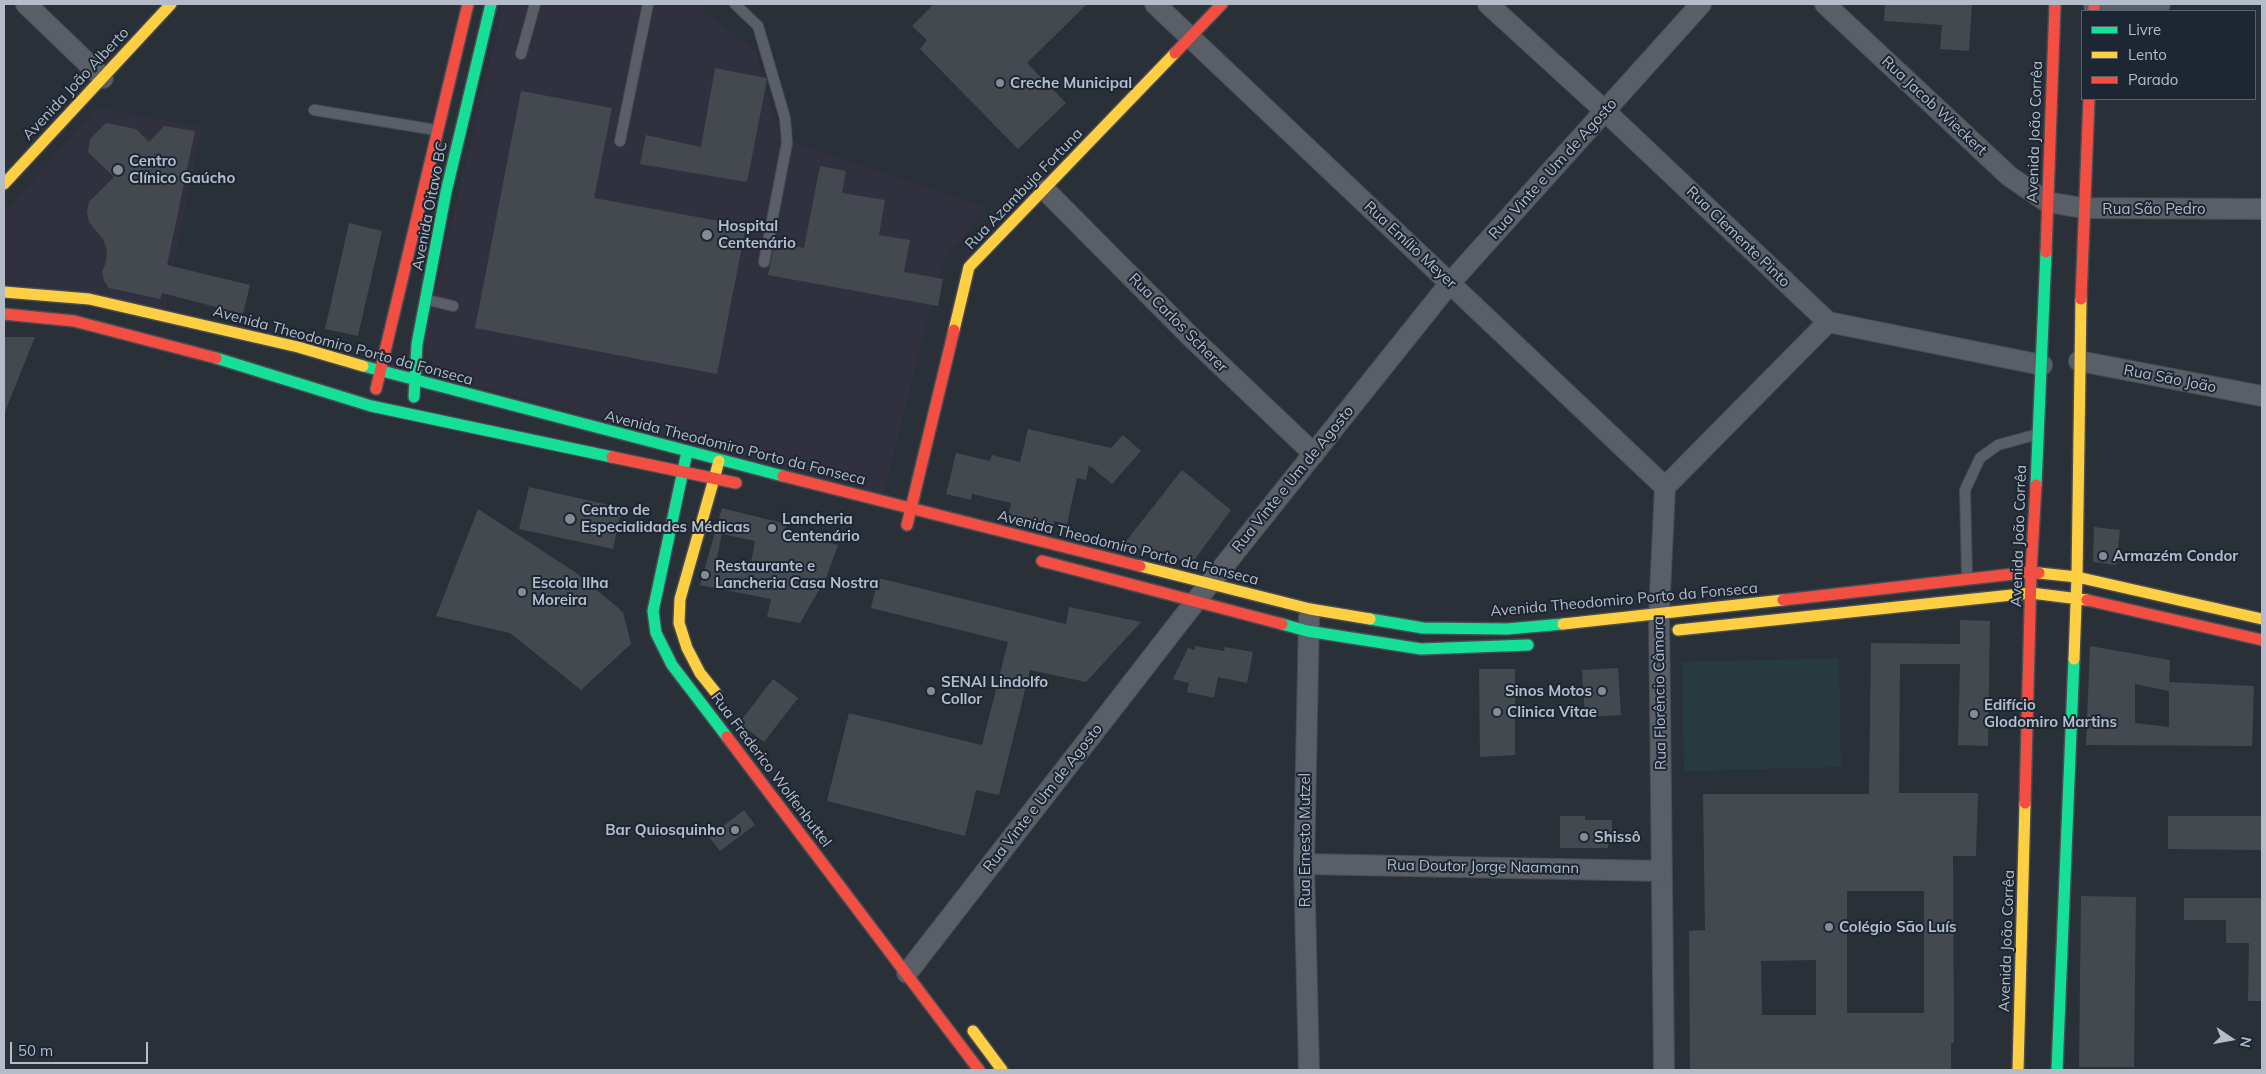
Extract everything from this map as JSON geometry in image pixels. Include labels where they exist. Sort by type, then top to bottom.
[{"type":"main road","name":"Avenida João Alberto","points":[[4,184],[171,4]]},
{"type":"main road","name":"Avenida Oitavo BC","points":[[372,406],[468,4]]},
{"type":"main road","name":"Avenida Oitavo BC","points":[[413,416],[417,344],[427,300],[446,192],[491,4]]},
{"type":"main road","name":"Rua Azambuja Fortuna","points":[[906,526],[969,267],[1222,4]]},
{"type":"main road","name":"Avenida João Corrêa","points":[[2018,1070],[2031,572],[2042,365],[2055,4]]},
{"type":"main road","points":[[2057,1070],[2077,577],[2079,361],[2073,210],[2089,100]]},
{"type":"main road","name":"Avenida Theodomiro Porto da Fonseca","points":[[4,292],[222,344],[372,406],[413,416],[547,429],[687,451],[1310,609],[1423,628],[1657,626],[1880,609],[2031,593],[2076,597],[2262,640]]},
{"type":"main road","name":"Avenida Theodomiro Porto da Fonseca","points":[[4,314],[81,310],[222,344],[298,347],[415,380],[547,429],[682,471],[743,485]]},
{"type":"main road","points":[[2068,329],[2079,361]]},
{"type":"main road","name":"Rua Frederico Wolfenbuttel","points":[[687,451],[653,611],[656,633],[672,665],[776,795],[915,961],[979,1070]]},
{"type":"main road","name":"Rua Frederico Wolfenbuttel","points":[[719,459],[680,599],[680,624],[687,648],[700,673],[723,703]]},
{"type":"main road","points":[[1031,558],[1307,632],[1421,649],[1509,647],[1538,644]]},
{"type":"main road","name":"Avenida Theodomiro Porto da Fonseca","points":[[1657,626],[1877,589],[2031,572],[2077,577],[2262,619]]},
{"type":"main road","points":[[1877,589],[1880,609]]},
{"type":"main road","points":[[1508,628],[1509,647]]},
{"type":"main road","points":[[969,1025],[1002,1070]]},
{"type":"street","points":[[26,4],[103,78]]},
{"type":"street","name":"Rua Emílio Meyer","points":[[1155,4],[1665,486]]},
{"type":"street","name":"Rua Clemente Pinto","points":[[1488,4],[1605,111],[1828,322]]},
{"type":"street","name":"Rua Vinte e Um de Agosto","points":[[915,961],[1210,584],[1450,283],[1701,4]]},
{"type":"street","name":"Rua Jacob Wieckert","points":[[1825,4],[2009,176],[2047,202]]},
{"type":"street","points":[[2094,7],[2160,4]]},
{"type":"street","name":"Rua Carlos Scherer","points":[[1045,190],[1191,337],[1314,454]]},
{"type":"street","name":"Rua São Pedro","points":[[2047,202],[2073,210],[2262,209]]},
{"type":"street","points":[[1665,486],[1828,322],[2042,365]]},
{"type":"street","name":"Rua São João","points":[[2079,361],[2262,396]]},
{"type":"street","name":"Rua Florêncio Câmara","points":[[1664,1070],[1657,626],[1665,486]]},
{"type":"street","name":"Rua Ernesto Mutzel","points":[[1308,1070],[1304,864],[1307,632],[1310,609]]},
{"type":"street","name":"Rua Doutor Jorge Naamann","points":[[1304,864],[1662,871]]},
{"type":"lane","points":[[521,54],[536,4]]},
{"type":"lane","points":[[620,141],[648,4]]},
{"type":"lane","points":[[736,4],[758,26],[785,118],[787,143],[764,262]]},
{"type":"lane","points":[[314,110],[459,134]]},
{"type":"lane","points":[[427,300],[453,306]]},
{"type":"lane","points":[[1967,579],[1965,490],[1980,458],[1998,444],[2038,434]]},
{"type":"lane","points":[[1079,571],[1084,552]]},
{"type":"shaded area","name":"Hospital Centenário","points":[[503,4],[694,4],[755,50],[781,138],[987,208],[943,262],[883,495],[437,375],[424,340]]},
{"type":"shaded area","name":"Centro Clínico Gaúcho","points":[[96,108],[202,127],[165,310],[4,282],[4,213]]},
{"type":"green space","points":[[1839,658],[1841,767],[1684,771],[1682,662]]},
{"type":"building","name":"Creche Municipal","points":[[934,4],[1087,4],[1027,63],[1066,103],[1018,149],[920,49],[927,40],[912,26]]},
{"type":"building","points":[[1885,4],[1972,4],[1969,51],[1940,49],[1942,25],[1884,21]]},
{"type":"building","points":[[715,68],[766,78],[767,80],[747,182],[640,164],[646,135],[701,147]]},
{"type":"building","points":[[521,91],[612,108],[594,198],[746,226],[717,374],[475,328]]},
{"type":"building","points":[[106,123],[136,129],[149,142],[164,126],[195,131],[167,265],[250,285],[243,314],[162,293],[160,299],[109,288],[104,281],[102,272],[106,262],[107,250],[103,239],[89,222],[87,213],[89,202],[114,177],[88,152],[90,139]]},
{"type":"building","points":[[820,166],[846,171],[842,193],[885,200],[879,235],[910,240],[904,272],[943,279],[938,306],[768,275],[775,242],[804,248]]},
{"type":"building","points":[[349,223],[382,231],[358,336],[325,329]]},
{"type":"building","points":[[4,337],[35,337],[4,414]]},
{"type":"building","points":[[1028,429],[1111,448],[1123,435],[1141,451],[1112,484],[1089,465],[1086,480],[1077,478],[1067,524],[1054,521],[1053,528],[1008,517],[1011,503],[972,494],[971,500],[946,494],[956,453],[990,461],[992,455],[1020,462]]},
{"type":"building","points":[[1182,470],[1231,510],[1192,563],[1123,545]]},
{"type":"building","name":"Centro de Especialidades Médicas","points":[[529,487],[622,508],[613,549],[519,529]]},
{"type":"building","points":[[722,508],[786,524],[785,533],[838,545],[826,578],[800,623],[767,617],[771,599],[700,585]],"holes":[[[722,534],[755,541],[750,569],[716,562]]]},
{"type":"building","name":"Escola Ilha Moreira","points":[[478,509],[575,572],[623,612],[631,644],[581,690],[510,633],[436,616]]},
{"type":"building","points":[[2094,527],[2120,530],[2116,565],[2093,562]]},
{"type":"building","points":[[878,578],[1066,624],[1069,607],[1141,622],[1086,682],[1030,670],[999,795],[976,790],[965,836],[827,801],[849,713],[982,745],[1008,642],[871,608]]},
{"type":"building","points":[[1960,620],[1990,621],[1988,746],[1958,745],[1960,664],[1900,664],[1899,793],[1978,793],[1976,856],[1953,856],[1954,1043],[1951,1043],[1951,1070],[1690,1070],[1689,931],[1705,930],[1703,794],[1869,794],[1871,643],[1960,644]],"holes":[[[1847,891],[1924,891],[1924,1013],[1847,1013]],[[1816,960],[1816,1015],[1762,1015],[1761,961]]]},
{"type":"building","points":[[1195,646],[1224,651],[1225,647],[1253,652],[1247,683],[1218,677],[1214,698],[1187,692],[1189,683],[1173,679],[1188,648],[1195,650]]},
{"type":"building","points":[[2090,646],[2170,660],[2169,682],[2254,686],[2252,746],[2086,745]],"holes":[[[2135,684],[2169,691],[2169,727],[2135,723]]]},
{"type":"building","points":[[1618,668],[1621,715],[1585,717],[1582,670]]},
{"type":"building","name":"Clinica Vitae","points":[[1479,669],[1515,669],[1515,755],[1480,757]]},
{"type":"building","points":[[773,679],[798,698],[764,742],[739,723]]},
{"type":"building","points":[[744,810],[755,825],[720,851],[709,837]]},
{"type":"building","points":[[1560,816],[1585,816],[1585,820],[1612,820],[1612,838],[1608,837],[1608,848],[1560,848]]},
{"type":"building","points":[[2168,816],[2262,816],[2262,850],[2168,849]]},
{"type":"building","points":[[2081,896],[2136,897],[2134,1067],[2079,1067]]},
{"type":"building","points":[[2184,898],[2262,898],[2262,1001],[2248,1001],[2249,943],[2226,943],[2226,920],[2184,920]]},
{"type":"traffic: fast","points":[[414,397],[417,344],[446,192],[491,4]]},
{"type":"traffic: fast","points":[[2036,485],[2046,252]]},
{"type":"traffic: fast","points":[[216,358],[371,406],[612,457]]},
{"type":"traffic: fast","points":[[363,366],[783,476]]},
{"type":"traffic: fast","points":[[687,452],[653,611],[656,633],[672,665],[727,737]]},
{"type":"traffic: fast","points":[[1370,619],[1423,628],[1507,629],[1563,624]]},
{"type":"traffic: fast","points":[[1282,624],[1307,631],[1421,649],[1528,645]]},
{"type":"traffic: fast","points":[[2057,1070],[2074,659]]},
{"type":"traffic: slow","points":[[4,184],[171,4]]},
{"type":"traffic: slow","points":[[954,330],[969,267],[1175,53]]},
{"type":"traffic: slow","points":[[4,292],[89,299],[298,347],[363,366]]},
{"type":"traffic: slow","points":[[2074,659],[2081,299]]},
{"type":"traffic: slow","points":[[716,693],[700,673],[687,648],[679,623],[680,599],[719,461]]},
{"type":"traffic: slow","points":[[1140,566],[1310,609],[1370,619]]},
{"type":"traffic: slow","points":[[2039,573],[2077,577],[2262,619]]},
{"type":"traffic: slow","points":[[1678,630],[2031,593],[2087,600]]},
{"type":"traffic: slow","points":[[1563,624],[1783,600]]},
{"type":"traffic: slow","points":[[2018,1070],[2025,803]]},
{"type":"traffic: slow","points":[[973,1031],[1002,1070]]},
{"type":"traffic: jam","points":[[376,389],[468,4]]},
{"type":"traffic: jam","points":[[1175,53],[1222,4]]},
{"type":"traffic: jam","points":[[2046,252],[2055,4]]},
{"type":"traffic: jam","points":[[2094,4],[2094,10]]},
{"type":"traffic: jam","points":[[2081,299],[2089,100]]},
{"type":"traffic: jam","points":[[4,314],[74,321],[216,358]]},
{"type":"traffic: jam","points":[[907,525],[954,330]]},
{"type":"traffic: jam","points":[[612,457],[736,483]]},
{"type":"traffic: jam","points":[[783,476],[1140,566]]},
{"type":"traffic: jam","points":[[2025,803],[2031,572],[2036,485]]},
{"type":"traffic: jam","points":[[1042,561],[1282,624]]},
{"type":"traffic: jam","points":[[1783,600],[2031,572],[2039,573]]},
{"type":"traffic: jam","points":[[2087,600],[2262,640]]},
{"type":"traffic: jam","points":[[727,737],[979,1070]]},
{"type":"place","name":"Creche Municipal","points":[[1000,83]]},
{"type":"place","name":"Centro Clínico Gaúcho","points":[[118,170]]},
{"type":"place","name":"Hospital Centenário","points":[[707,235]]},
{"type":"place","name":"Centro de Especialidades Médicas","points":[[570,519]]},
{"type":"place","name":"Lancheria Centenário","points":[[772,528]]},
{"type":"place","name":"Armazém Condor","points":[[2103,556]]},
{"type":"place","name":"Restaurante e Lancheria Casa Nostra","points":[[705,575]]},
{"type":"place","name":"Escola Ilha Moreira","points":[[522,592]]},
{"type":"place","name":"SENAI Lindolfo Collor","points":[[931,691]]},
{"type":"place","name":"Sinos Motos","points":[[1602,691]]},
{"type":"place","name":"Clinica Vitae","points":[[1497,712]]},
{"type":"place","name":"Edifício Glodomiro Martins","points":[[1974,714]]},
{"type":"place","name":"Bar Quiosquinho","points":[[735,830]]},
{"type":"place","name":"Shissô","points":[[1584,837]]},
{"type":"place","name":"Colégio São Luís","points":[[1829,927]]}]
